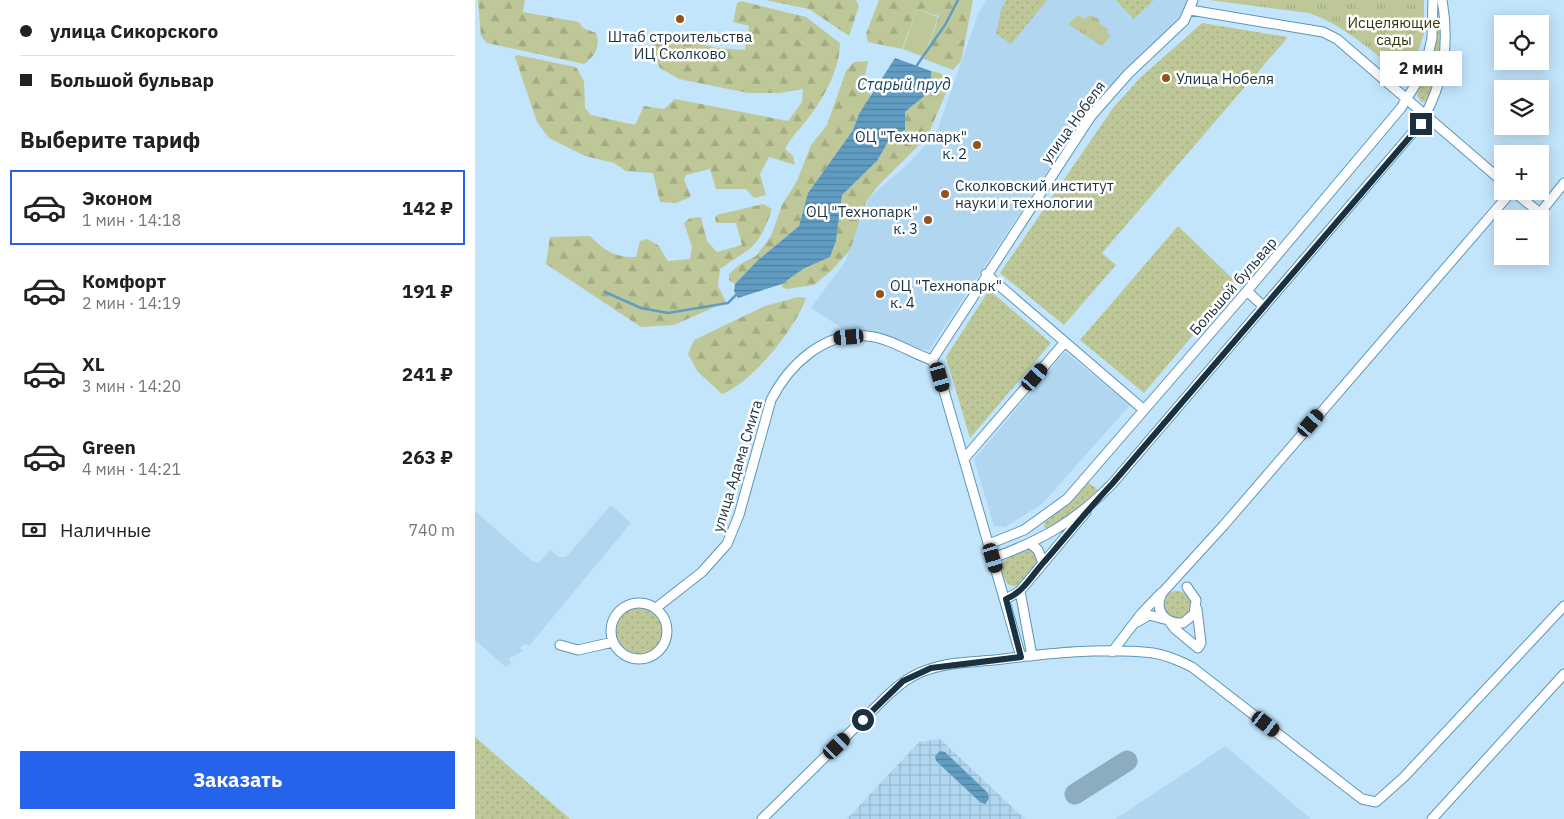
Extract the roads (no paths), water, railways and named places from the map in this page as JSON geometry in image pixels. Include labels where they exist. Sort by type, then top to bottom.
[{"type":"street","name":"улица Нобеля","points":[[932,360],[1076,137],[1106,96],[1174,32],[1190,10],[1193,0]]},
{"type":"street","name":"Большой бульвар","points":[[989,544],[1024,530],[1053,511],[1072,493],[1247,291],[1408,100],[1422,76],[1429,53],[1433,21],[1433,0]]},
{"type":"street","points":[[1006,599],[1020,591],[1426,115],[1436,93],[1446,56],[1442,0]]},
{"type":"street","points":[[1190,10],[1323,32],[1337,39],[1494,174]]},
{"type":"street","points":[[1524,200],[1539,212],[1564,183]]},
{"type":"street","points":[[1111,652],[1141,614],[1204,546],[1505,200]]},
{"type":"street","points":[[987,274],[1143,410]]},
{"type":"street","points":[[1247,291],[1264,307]]},
{"type":"street","name":"улица Адама Смита","points":[[656,608],[703,572],[727,544],[739,515],[771,400],[780,384],[799,362],[820,346],[833,340],[867,336],[932,360]]},
{"type":"street","points":[[964,458],[1065,342]]},
{"type":"street","points":[[932,360],[940,377],[1006,599],[1021,657]]},
{"type":"street","points":[[993,558],[1031,544],[1061,527],[1090,507]]},
{"type":"street","points":[[1031,544],[1038,550],[1043,563]]},
{"type":"street","points":[[1162,593],[1158,606],[1175,629],[1197,648],[1201,643],[1196,606],[1193,593],[1187,588]]},
{"type":"street","points":[[1020,591],[1032,656]]},
{"type":"street","points":[[641,603],[656,608],[664,618],[667,632],[662,648],[657,654],[641,660],[632,659],[617,650],[613,642],[611,626],[614,618],[625,607],[641,603]]},
{"type":"street","points":[[1133,626],[1149,615],[1183,622],[1194,614],[1196,606]]},
{"type":"street","points":[[762,819],[903,681],[931,668],[1032,656],[1111,652],[1155,654],[1177,659],[1192,666],[1361,799],[1371,803],[1383,798],[1564,606]]},
{"type":"street","points":[[560,644],[578,650],[613,642]]},
{"type":"street","points":[[1432,819],[1564,674]]},
{"type":"water","name":"Старый пруд","points":[[895,58],[931,71],[930,86],[925,95],[905,112],[905,130],[889,140],[877,161],[842,195],[836,241],[830,257],[803,269],[782,284],[738,298],[734,291],[735,284],[757,261],[799,226],[808,193],[853,130],[859,114]]},
{"type":"water","points":[[940,751],[945,752],[988,793],[989,799],[985,804],[980,802],[936,761],[935,756]]},
{"type":"waterway","points":[[915,68],[945,25],[958,0]]},
{"type":"waterway","points":[[605,292],[641,308],[668,313],[728,303],[739,292]]},
{"type":"place","name":"Штаб строительства ИЦ Сколково","points":[[680,19]]},
{"type":"place","name":"Улица Нобеля","points":[[1166,78]]},
{"type":"place","name":"ОЦ \"Технопарк\" к. 2","points":[[977,145]]},
{"type":"place","name":"Сколковский институт науки и технологии","points":[[945,194]]},
{"type":"place","name":"ОЦ \"Технопарк\" к. 3","points":[[928,220]]},
{"type":"place","name":"ОЦ \"Технопарк\" к. 4","points":[[880,294]]},
{"type":"park label","name":"Исцеляющие сады","points":[[1394,30]]}]
